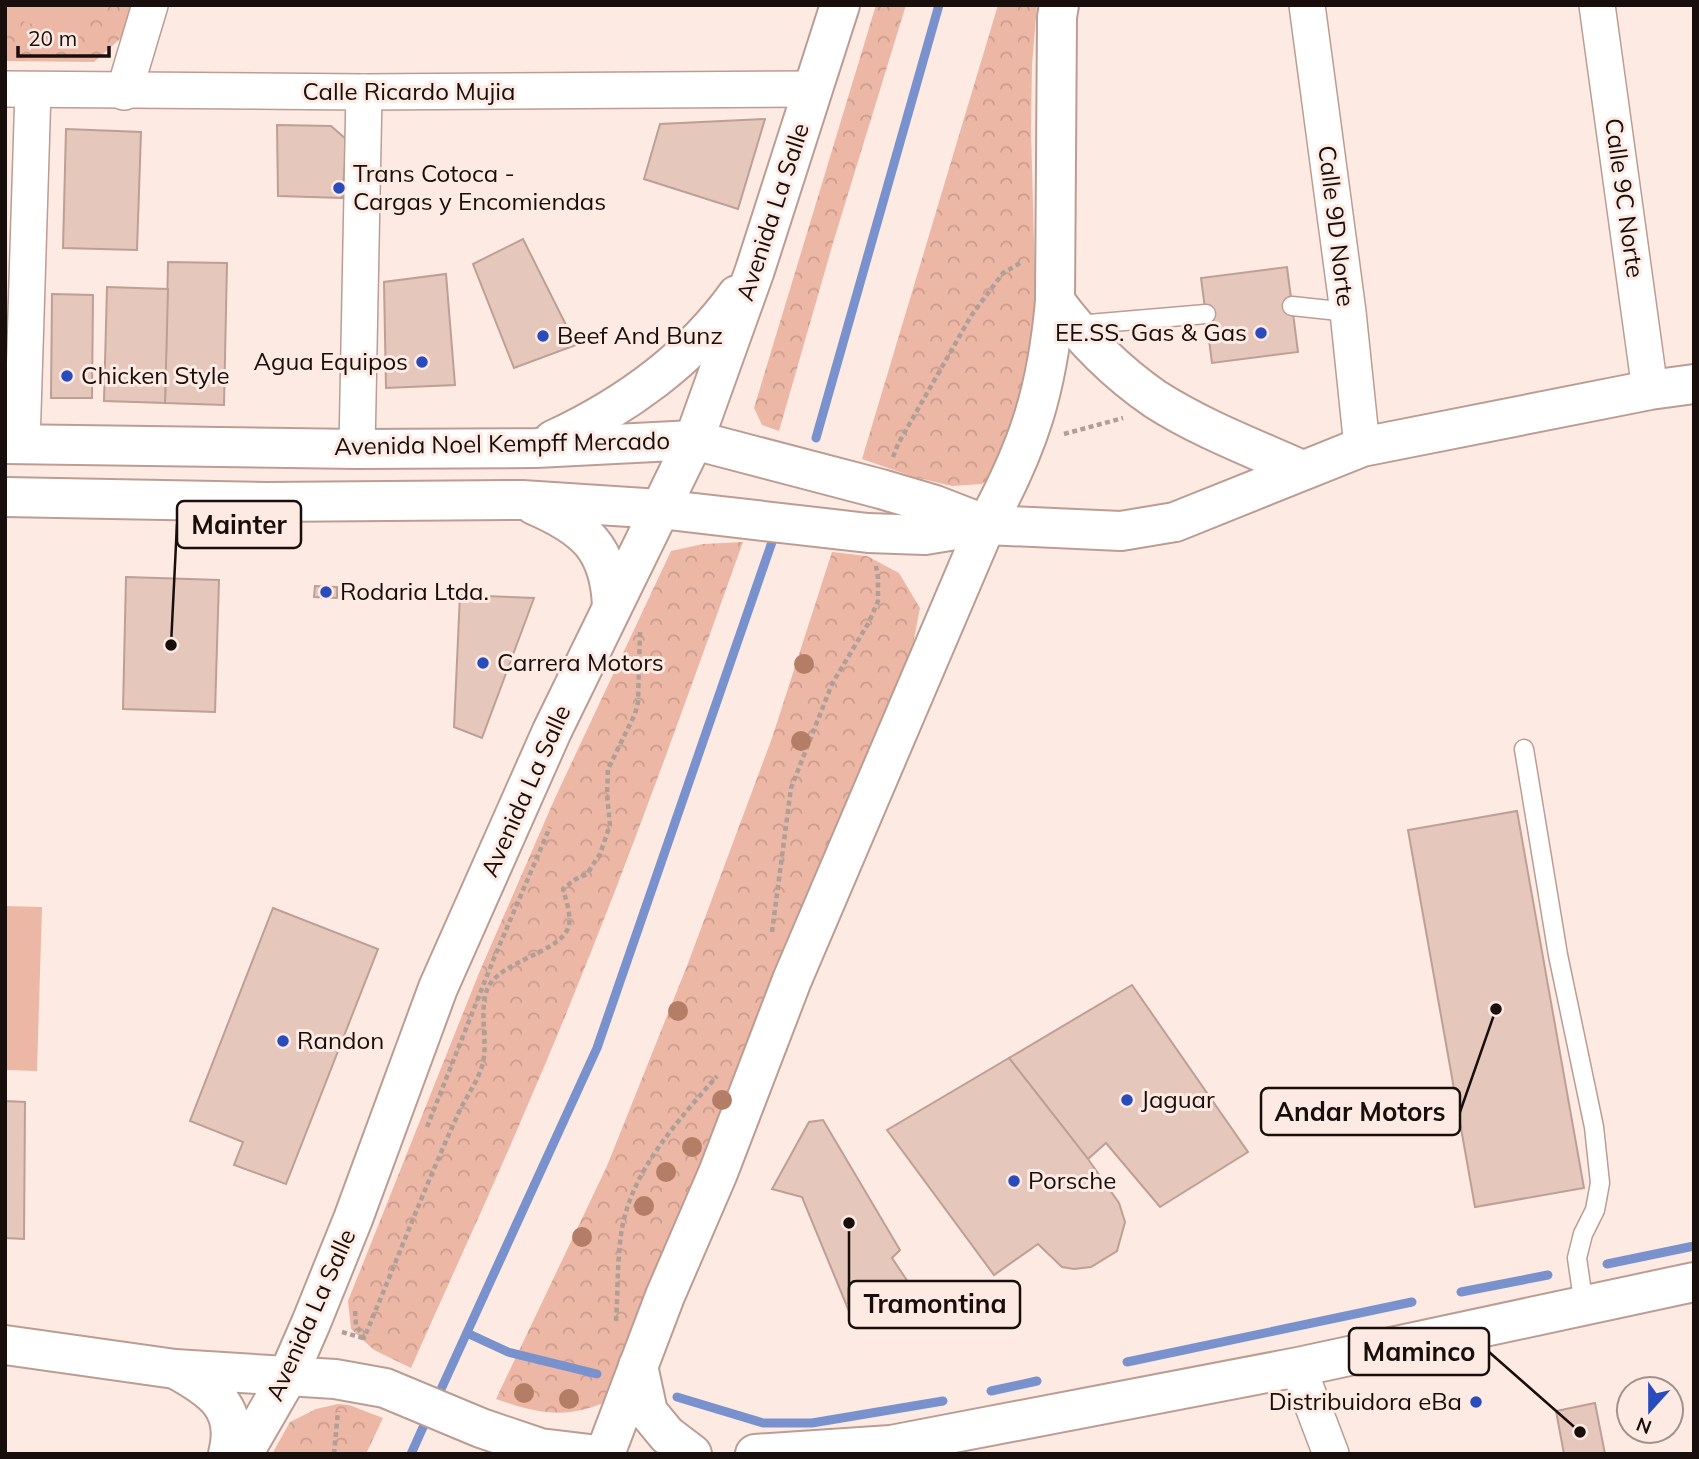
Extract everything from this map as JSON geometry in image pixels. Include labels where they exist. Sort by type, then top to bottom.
[{"type":"main road","name":"Avenida La Salle","points":[[243,1454],[288,1378],[353,1219],[438,988],[552,731],[694,440],[755,270],[840,5]]},
{"type":"main road","points":[[605,1454],[665,1296],[718,1173],[792,980],[986,525],[1012,478],[1032,429],[1051,345],[1064,313],[1055,242],[1059,5]]},
{"type":"main road","points":[[536,447],[609,411],[643,388],[704,334],[755,270]]},
{"type":"main road","points":[[1064,313],[1099,353],[1157,400],[1217,432],[1301,470]]},
{"type":"main road","name":"Avenida Noel Kempff Mercado","points":[[5,497],[266,502],[522,500],[660,509],[864,532],[925,535],[986,525],[1121,531],[1175,522],[1362,447],[1650,390],[1694,384]]},
{"type":"main road","name":"Avenida Noel Kempff Mercado","points":[[14,444],[357,449],[536,447],[694,440],[874,487],[935,505],[986,525]]},
{"type":"main road","points":[[522,500],[561,517],[587,536],[604,560],[612,607]]},
{"type":"main road","points":[[763,1453],[891,1449],[1298,1367],[1694,1282]]},
{"type":"main road","points":[[5,1345],[175,1369],[335,1379],[401,1393],[481,1428],[540,1448],[590,1454]]},
{"type":"main road","points":[[638,1366],[649,1412],[667,1435],[692,1454]]},
{"type":"main road","points":[[175,1369],[204,1385],[226,1409],[230,1426],[228,1454]]},
{"type":"street","points":[[124,92],[150,5]]},
{"type":"street","name":"Calle 9D Norte","points":[[1307,5],[1348,312],[1362,447]]},
{"type":"street","name":"Calle 9C Norte","points":[[1597,5],[1650,390]]},
{"type":"street","points":[[14,444],[19,89]]},
{"type":"street","name":"Calle Ricardo Mujia","points":[[19,89],[124,92],[814,89]]},
{"type":"street","points":[[357,449],[364,92]]},
{"type":"street","points":[[1298,1367],[1331,1454]]},
{"type":"lane","points":[[1292,306],[1348,312]]},
{"type":"lane","points":[[1064,313],[1206,314]]},
{"type":"lane","points":[[1524,749],[1558,955],[1594,1126],[1600,1183],[1595,1210],[1583,1234],[1577,1258],[1584,1306]]},
{"type":"path","points":[[874,487],[971,316],[1003,273],[1055,242]]},
{"type":"path","points":[[1032,429],[1054,436],[1076,432],[1144,412],[1157,400]]},
{"type":"path","points":[[770,942],[776,918],[791,788],[832,684],[869,622],[878,601],[878,578],[864,532]]},
{"type":"path","points":[[355,1310],[356,1325],[364,1339],[460,1110],[483,1067],[486,991],[492,980],[547,948],[566,933],[569,924],[563,889],[587,874],[600,854],[610,825],[608,769],[635,714],[638,702],[640,631],[634,643]]},
{"type":"path","points":[[424,1135],[494,958],[554,820]]},
{"type":"path","points":[[616,1327],[621,1234],[630,1200],[664,1140],[724,1067]]},
{"type":"path","points":[[334,1454],[338,1404]]},
{"type":"green space","points":[[5,5],[135,5],[128,32],[94,62],[5,61]]},
{"type":"green space","points":[[5,5],[89,5],[79,38],[5,16]]},
{"type":"green space","points":[[876,5],[906,5],[779,431],[762,425],[754,408]]},
{"type":"green space","points":[[998,5],[1037,5],[1032,65],[1031,130],[1034,351],[1003,466],[982,484],[952,486],[914,477],[862,459]]},
{"type":"green space","points":[[743,542],[665,759],[582,974],[509,1148],[411,1368],[374,1350],[351,1329],[348,1301],[479,973],[555,798],[671,551],[703,544]]},
{"type":"green space","points":[[832,552],[867,556],[899,573],[920,608],[913,644],[614,1398],[583,1410],[555,1413],[527,1409],[496,1399],[607,1166],[687,966],[772,738]]},
{"type":"green space","points":[[5,906],[42,907],[37,1071],[5,1070]]},
{"type":"green space","points":[[338,1404],[349,1405],[383,1418],[366,1454],[272,1454],[290,1422],[316,1409]]},
{"type":"building","points":[[765,119],[738,209],[644,179],[660,124]]},
{"type":"building","points":[[277,125],[331,126],[347,140],[342,198],[278,196]]},
{"type":"building","points":[[66,129],[141,132],[137,250],[63,248]]},
{"type":"building","points":[[523,239],[576,345],[514,368],[473,264]]},
{"type":"building","points":[[168,262],[227,263],[224,405],[165,403]]},
{"type":"building","points":[[1287,267],[1298,352],[1212,363],[1201,278]]},
{"type":"building","points":[[446,274],[455,385],[386,388],[384,282]]},
{"type":"building","points":[[107,287],[168,289],[165,403],[104,401]]},
{"type":"building","points":[[52,294],[93,295],[92,398],[51,398]]},
{"type":"building","points":[[126,577],[219,580],[215,712],[123,709]]},
{"type":"building","name":"Rodaria Ltda.","points":[[315,586],[337,587],[337,598],[314,597]]},
{"type":"building","name":"Carrera Motors","points":[[460,595],[534,598],[482,738],[454,727]]},
{"type":"building","points":[[1517,811],[1584,1188],[1475,1207],[1408,830]]},
{"type":"building","points":[[273,908],[378,949],[286,1184],[234,1165],[243,1142],[190,1121]]},
{"type":"building","name":"Jaguar","points":[[1132,985],[1248,1152],[1160,1207],[1106,1143],[1088,1159],[1009,1058]]},
{"type":"building","name":"Porsche","points":[[1009,1058],[1119,1203],[1125,1222],[1117,1251],[1091,1267],[1062,1267],[1038,1244],[994,1275],[887,1130]]},
{"type":"building","points":[[5,1101],[25,1102],[24,1239],[5,1238]]},
{"type":"building","points":[[823,1120],[900,1250],[892,1258],[922,1303],[853,1321],[802,1197],[772,1189],[809,1122]]},
{"type":"building","points":[[1595,1403],[1605,1454],[1564,1454],[1556,1411]]},
{"type":"waterway","points":[[816,438],[939,5]]},
{"type":"waterway","points":[[437,1398],[597,1048],[772,542]]},
{"type":"waterway","points":[[1607,1264],[1694,1246]]},
{"type":"waterway","points":[[1461,1292],[1548,1275]]},
{"type":"waterway","points":[[1127,1362],[1412,1302]]},
{"type":"waterway","points":[[467,1333],[508,1352],[597,1374]]},
{"type":"waterway","points":[[991,1391],[1037,1381]]},
{"type":"waterway","points":[[677,1397],[763,1423],[812,1423],[943,1401]]},
{"type":"waterway","points":[[411,1454],[429,1414]]},
{"type":"place","name":"Trans Cotoca - Cargas y Encomiendas","points":[[339,188]]},
{"type":"place","name":"EE.SS. Gas & Gas","points":[[1261,333]]},
{"type":"place","name":"Beef And Bunz","points":[[543,336]]},
{"type":"place","name":"Agua Equipos","points":[[422,362]]},
{"type":"place","name":"Chicken Style","points":[[67,376]]},
{"type":"place","name":"Rodaria Ltda.","points":[[326,592]]},
{"type":"place","name":"Mainter","points":[[171,645]]},
{"type":"place","name":"Carrera Motors","points":[[483,663]]},
{"type":"place","name":"Andar Motors","points":[[1496,1009]]},
{"type":"place","name":"Randon","points":[[283,1041]]},
{"type":"place","name":"Jaguar","points":[[1127,1100]]},
{"type":"place","name":"Porsche","points":[[1014,1181]]},
{"type":"place","name":"Tramontina","points":[[849,1223]]},
{"type":"place","name":"Distribuidora eBa","points":[[1476,1402]]},
{"type":"place","name":"Maminco","points":[[1580,1432]]}]
